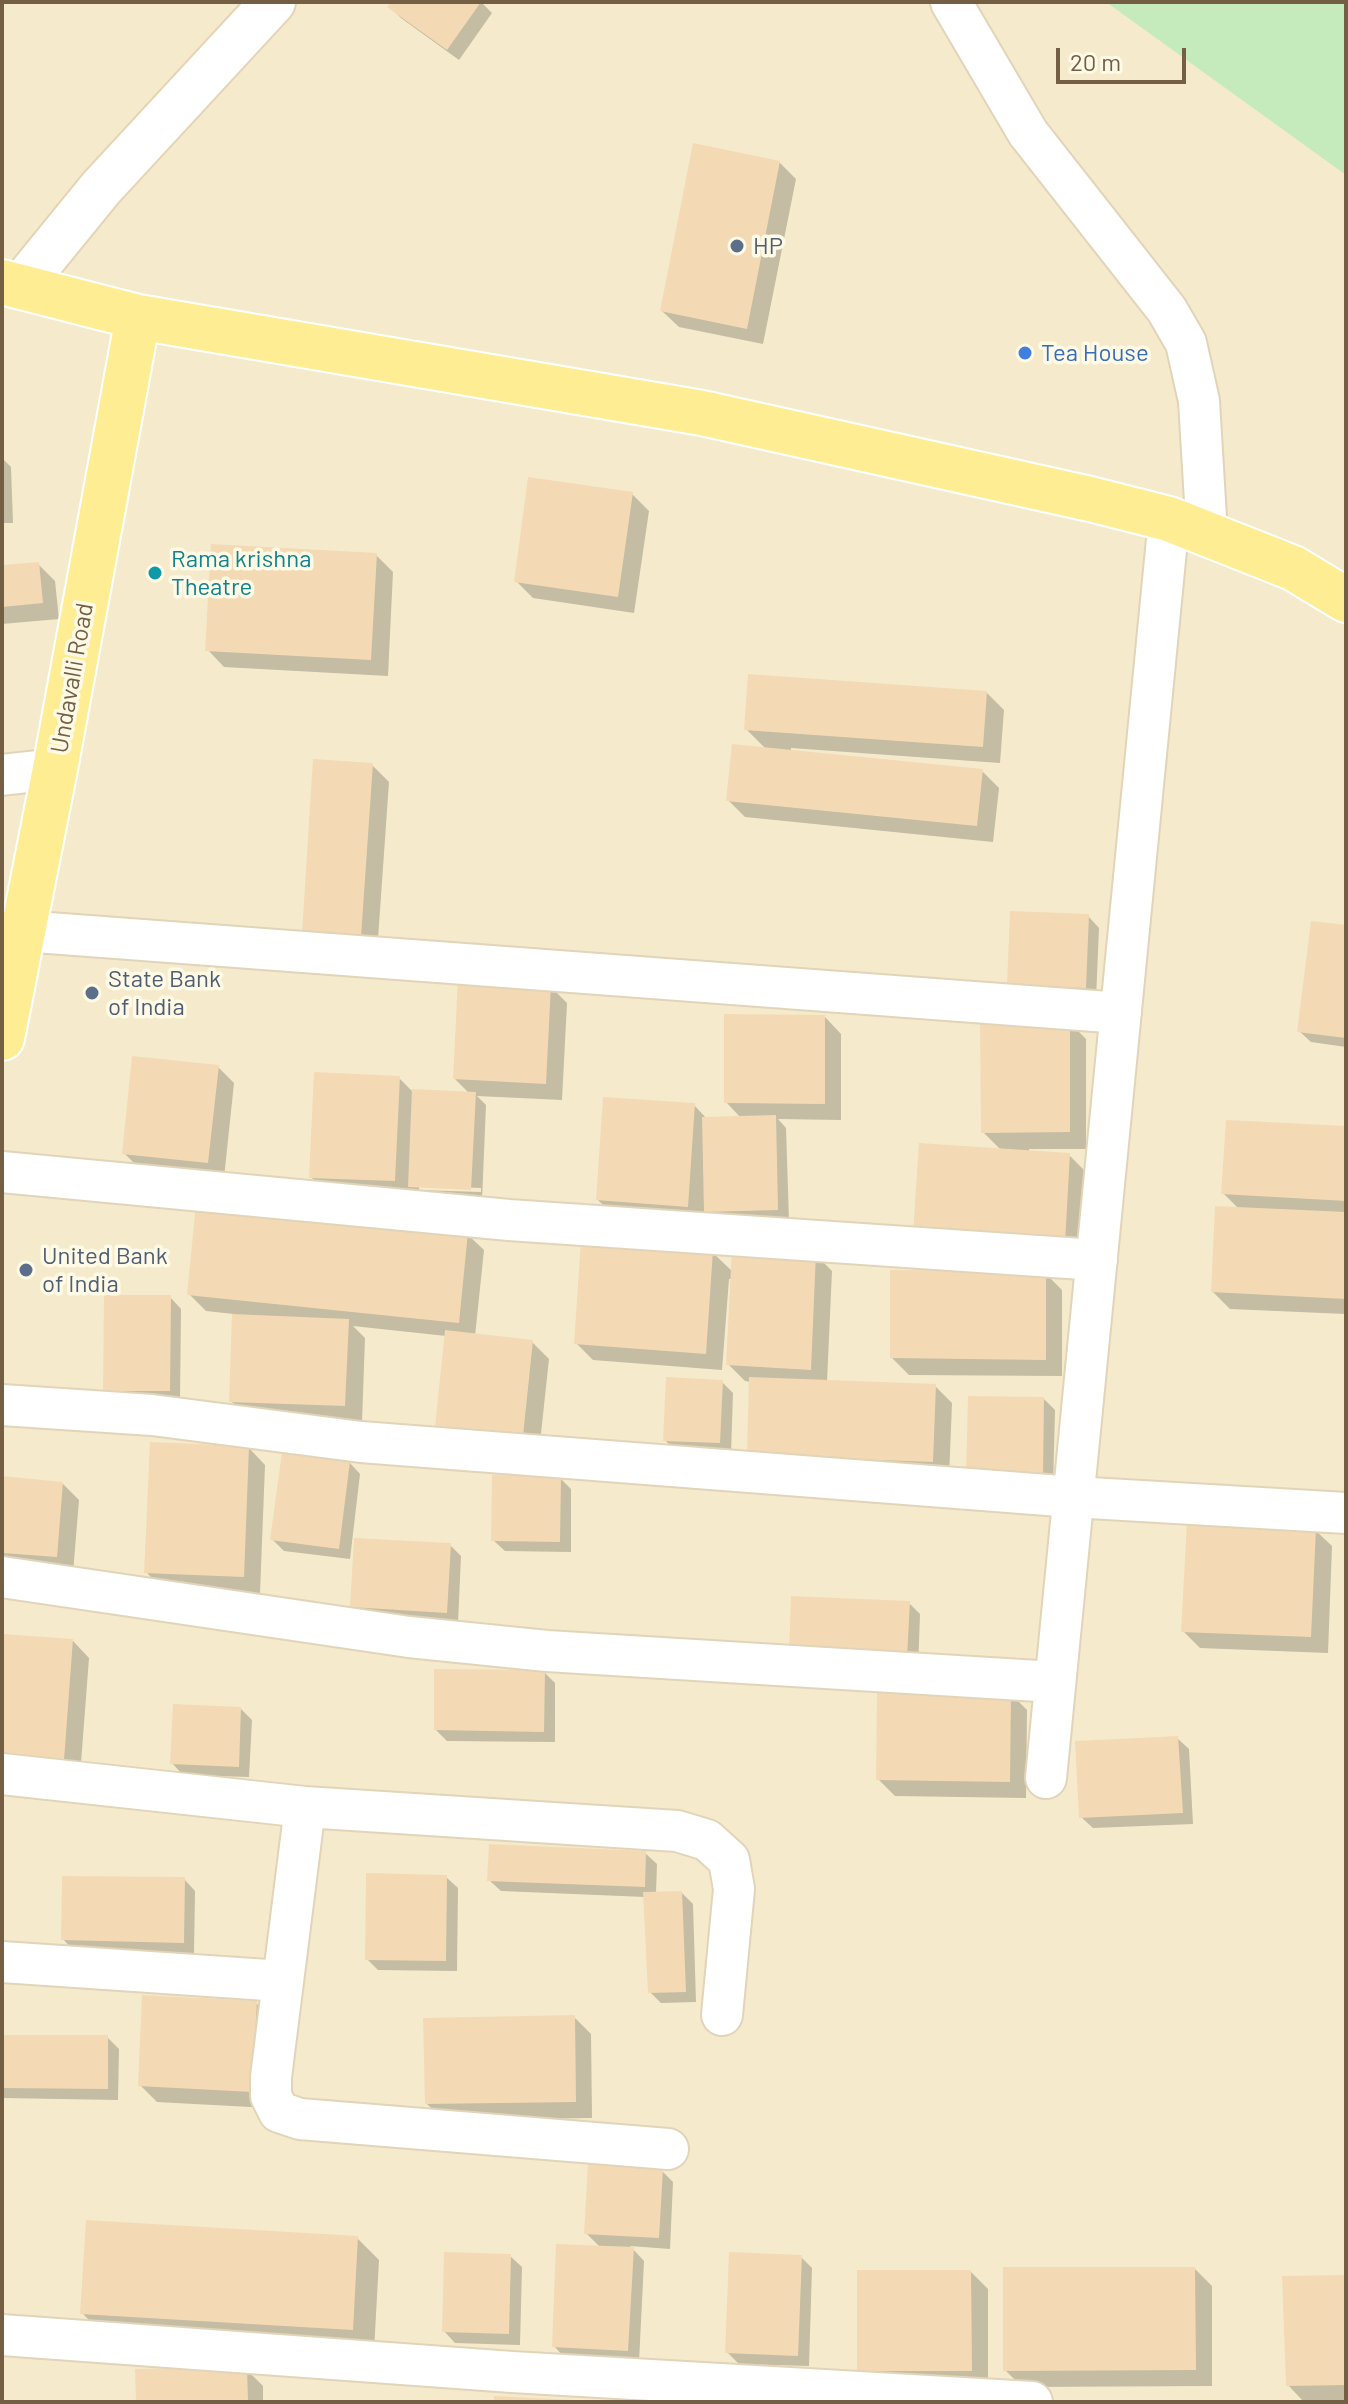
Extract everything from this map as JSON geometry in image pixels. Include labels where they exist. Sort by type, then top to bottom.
[{"type":"main road","points":[[12,284],[138,317],[702,413],[1188,527],[1293,568],[1346,600]]},
{"type":"main road","name":"Undavalli Road","points":[[2,1038],[138,317]]},
{"type":"street","points":[[12,284],[273,2]]},
{"type":"street","points":[[951,2],[1028,133],[1167,310],[1186,343],[1199,401],[1188,527],[1121,1013],[1046,1778]]},
{"type":"street","points":[[2,775],[55,769]]},
{"type":"street","points":[[22,931],[1121,1013]]},
{"type":"street","points":[[2,1172],[509,1220],[1097,1260]]},
{"type":"street","points":[[2,1405],[152,1415],[361,1442],[1073,1497],[1346,1513]]},
{"type":"street","points":[[2,1577],[409,1637],[547,1651],[1055,1682]]},
{"type":"street","points":[[2,1774],[305,1807],[677,1831],[707,1840],[729,1860],[734,1889],[722,2015]]},
{"type":"street","points":[[305,1807],[271,2077],[271,2096],[279,2112],[300,2119],[668,2149]]},
{"type":"street","points":[[2,1962],[282,1981]]},
{"type":"street","points":[[2,2335],[512,2372],[1032,2402]]},
{"type":"shaded area","points":[[2,2],[1346,2],[1346,2402],[2,2402]]},
{"type":"green space","points":[[1106,2],[1346,2],[1346,175]]},
{"type":"building","points":[[391,2],[481,2],[447,50],[387,7]]},
{"type":"building","points":[[693,143],[780,161],[747,329],[660,311]]},
{"type":"building","points":[[528,477],[633,492],[618,597],[514,582]]},
{"type":"building","points":[[211,544],[377,553],[371,660],[205,651]]},
{"type":"building","points":[[39,562],[43,603],[2,607],[2,565]]},
{"type":"building","points":[[748,674],[987,691],[983,747],[744,730]]},
{"type":"building","points":[[732,744],[983,769],[977,826],[726,801]]},
{"type":"building","points":[[313,759],[373,763],[361,937],[302,933]]},
{"type":"building","points":[[1010,911],[1089,914],[1086,988],[1007,985]]},
{"type":"building","points":[[1311,921],[1346,925],[1346,1038],[1297,1032]]},
{"type":"building","points":[[458,978],[551,984],[546,1084],[453,1079]]},
{"type":"building","points":[[724,1014],[825,1015],[825,1104],[724,1103]]},
{"type":"building","points":[[980,1020],[1070,1020],[1070,1132],[981,1133]]},
{"type":"building","points":[[132,1056],[219,1065],[208,1163],[122,1154]]},
{"type":"building","points":[[314,1072],[400,1076],[395,1181],[309,1178]]},
{"type":"building","points":[[412,1089],[476,1092],[471,1190],[408,1187]]},
{"type":"building","points":[[603,1097],[695,1103],[688,1207],[596,1200]]},
{"type":"building","points":[[776,1115],[778,1210],[704,1212],[702,1117]]},
{"type":"building","points":[[1226,1120],[1346,1126],[1346,1201],[1221,1194]]},
{"type":"building","points":[[919,1143],[1070,1153],[1065,1243],[913,1233]]},
{"type":"building","points":[[196,1203],[468,1232],[459,1323],[187,1295]]},
{"type":"building","points":[[1215,1206],[1346,1212],[1346,1299],[1211,1292]]},
{"type":"building","points":[[581,1240],[713,1250],[706,1354],[574,1344]]},
{"type":"building","points":[[732,1248],[816,1252],[811,1370],[726,1365]]},
{"type":"building","points":[[890,1270],[1046,1271],[1046,1360],[890,1358]]},
{"type":"building","points":[[104,1295],[171,1295],[170,1391],[103,1391]]},
{"type":"building","points":[[232,1314],[349,1319],[345,1406],[229,1402]]},
{"type":"building","points":[[445,1330],[533,1340],[523,1436],[435,1427]]},
{"type":"building","points":[[666,1377],[723,1380],[720,1443],[663,1441]]},
{"type":"building","points":[[749,1377],[936,1384],[933,1462],[747,1455]]},
{"type":"building","points":[[968,1396],[1044,1397],[1043,1477],[966,1475]]},
{"type":"building","points":[[150,1442],[249,1446],[244,1577],[144,1573]]},
{"type":"building","points":[[282,1452],[350,1461],[339,1549],[270,1540]]},
{"type":"building","points":[[492,1475],[561,1476],[560,1542],[491,1541]]},
{"type":"building","points":[[2,1476],[63,1482],[57,1557],[2,1553]]},
{"type":"building","points":[[1187,1521],[1316,1528],[1311,1637],[1181,1632]]},
{"type":"building","points":[[354,1538],[451,1543],[447,1613],[350,1607]]},
{"type":"building","points":[[791,1596],[910,1601],[907,1658],[789,1653]]},
{"type":"building","points":[[3,1634],[73,1639],[64,1760],[2,1755]]},
{"type":"building","points":[[434,1669],[545,1670],[544,1732],[434,1730]]},
{"type":"building","points":[[877,1690],[1011,1691],[1010,1782],[876,1780]]},
{"type":"building","points":[[173,1704],[241,1707],[239,1767],[170,1764]]},
{"type":"building","points":[[1178,1736],[1183,1813],[1079,1818],[1075,1741]]},
{"type":"building","points":[[489,1844],[646,1851],[645,1887],[487,1881]]},
{"type":"building","points":[[366,1873],[447,1875],[446,1961],[365,1960]]},
{"type":"building","points":[[62,1876],[185,1877],[184,1943],[61,1940]]},
{"type":"building","points":[[682,1891],[686,1992],[648,1993],[643,1892]]},
{"type":"building","points":[[142,1995],[257,2001],[252,2092],[138,2086]]},
{"type":"building","points":[[575,2015],[576,2102],[425,2104],[423,2018]]},
{"type":"building","points":[[2,2035],[108,2035],[108,2089],[2,2088]]},
{"type":"building","points":[[588,2164],[663,2169],[659,2238],[584,2234]]},
{"type":"building","points":[[86,2220],[358,2236],[353,2330],[80,2314]]},
{"type":"building","points":[[556,2244],[634,2247],[628,2351],[552,2347]]},
{"type":"building","points":[[444,2252],[511,2254],[509,2334],[442,2332]]},
{"type":"building","points":[[729,2252],[802,2255],[798,2356],[725,2353]]},
{"type":"building","points":[[1003,2267],[1195,2267],[1196,2370],[1003,2371]]},
{"type":"building","points":[[857,2270],[971,2270],[972,2371],[857,2371]]},
{"type":"building","points":[[1346,2275],[1346,2385],[1286,2386],[1282,2276]]},
{"type":"building","points":[[247,2367],[248,2402],[136,2402],[135,2369]]},
{"type":"building","points":[[494,2396],[575,2400],[575,2402],[494,2402]]},
{"type":"place","name":"HP","points":[[737,246]]},
{"type":"place","name":"Tea House","points":[[1025,353]]},
{"type":"place","name":"Rama krishna Theatre","points":[[155,573]]},
{"type":"place","name":"State Bank of India","points":[[92,993]]},
{"type":"place","name":"United Bank of India","points":[[26,1270]]}]
